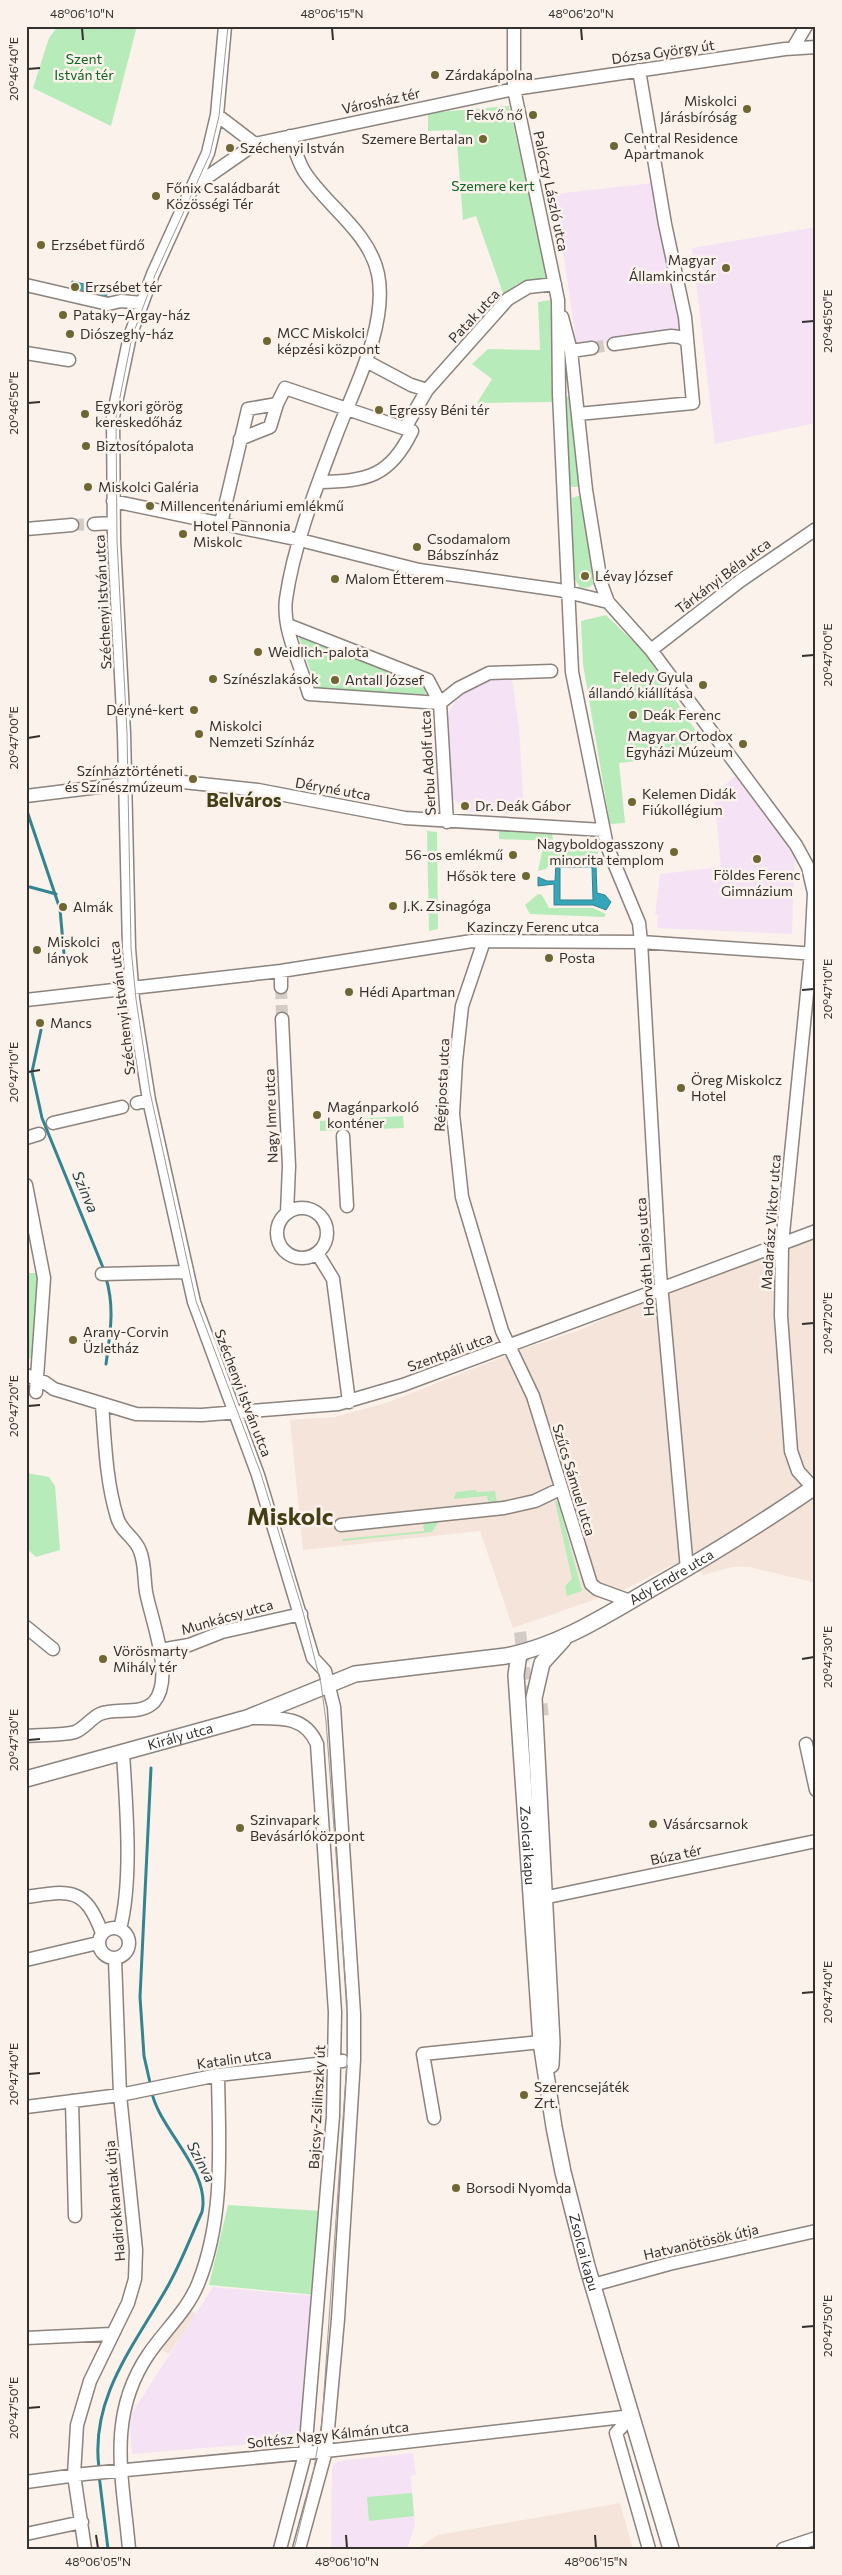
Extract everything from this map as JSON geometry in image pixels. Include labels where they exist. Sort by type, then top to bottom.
[{"type":"main road","name":"Ady Endre utca","points":[[329,1683],[368,1672],[519,1654],[566,1636],[687,1569],[815,1488]]},
{"type":"main road","points":[[534,1698],[539,1673],[546,1656],[566,1636]]},
{"type":"main road","name":"Ady Endre utca","points":[[519,1654],[534,1657],[546,1656]]},
{"type":"main road","points":[[519,1654],[530,1670],[534,1698]]},
{"type":"main road","name":"Zsolcai kapu","points":[[519,1654],[516,1675],[541,2042],[550,2086],[563,2172],[593,2284],[671,2549]]},
{"type":"main road","name":"Király utca","points":[[26,1779],[247,1718],[329,1683]]},
{"type":"main road","name":"Zsolcai kapu","points":[[534,1698],[552,2042],[550,2086]]},
{"type":"street","points":[[26,285],[108,304],[121,301],[142,303],[153,274],[208,153],[217,115],[225,26]]},
{"type":"street","name":"Palóczy László utca","points":[[514,26],[514,89],[558,300],[559,394],[572,672],[603,830]]},
{"type":"street","points":[[793,48],[806,26]]},
{"type":"street","name":"Dózsa György út","points":[[514,89],[793,48],[816,47]]},
{"type":"street","points":[[578,414],[693,404],[685,317],[665,224],[639,70]]},
{"type":"street","name":"Városház tér","points":[[193,187],[255,144],[514,89]]},
{"type":"street","points":[[217,115],[255,144]]},
{"type":"street","points":[[290,136],[304,171],[368,248],[378,274],[381,304],[366,361],[319,482],[300,540],[286,600],[288,625],[309,694],[440,703],[459,688],[489,673],[551,671]]},
{"type":"street","name":"Patak utca","points":[[319,482],[358,480],[389,466],[406,445],[412,431],[405,428],[427,390],[508,299],[528,287],[556,284]]},
{"type":"street","name":"Palóczy László utca","points":[[558,300],[571,351],[586,490],[601,583],[608,602]]},
{"type":"street","name":"Széchenyi István utca","points":[[142,303],[128,343],[113,417],[114,523],[126,783],[129,948],[143,1102],[186,1272],[202,1326],[258,1475],[313,1658],[324,1670],[329,1683]]},
{"type":"street","points":[[614,344],[671,336],[687,341]]},
{"type":"street","points":[[571,351],[592,348]]},
{"type":"street","points":[[26,353],[69,360]]},
{"type":"street","points":[[366,361],[411,385],[427,390]]},
{"type":"street","points":[[240,439],[270,427],[277,404],[285,388],[405,428]]},
{"type":"street","points":[[559,394],[575,391]]},
{"type":"street","points":[[221,523],[248,409],[277,404]]},
{"type":"street","points":[[563,492],[586,490]]},
{"type":"street","points":[[114,502],[300,540],[419,570],[569,592],[608,602]]},
{"type":"street","points":[[94,524],[114,523]]},
{"type":"street","points":[[26,529],[72,525]]},
{"type":"street","name":"Tárkányi Béla utca","points":[[650,650],[740,581],[816,529]]},
{"type":"street","name":"Madarász Viktor utca","points":[[608,602],[650,650],[796,845],[808,867],[814,894],[813,953],[782,1244],[781,1316],[788,1433],[798,1471],[815,1488]]},
{"type":"street","points":[[288,625],[428,680],[440,703]]},
{"type":"street","name":"Serbu Adolf utca","points":[[440,703],[447,822]]},
{"type":"street","name":"Déryné utca","points":[[27,796],[126,783],[145,778],[258,790],[405,818],[447,822]]},
{"type":"street","points":[[447,822],[603,830]]},
{"type":"street","name":"Horváth Lajos utca","points":[[603,830],[607,846],[639,923],[660,1274],[687,1569]]},
{"type":"street","name":"Kazinczy Ferenc utca","points":[[26,1000],[281,970],[484,941],[641,942],[813,953]]},
{"type":"street","name":"Régiposta utca","points":[[484,941],[462,1006],[453,1114],[462,1197],[502,1331],[509,1346]]},
{"type":"street","points":[[281,970],[281,987]]},
{"type":"street","name":"Nagy Imre utca","points":[[282,1019],[288,1166],[287,1213]]},
{"type":"street","points":[[53,1123],[122,1107]]},
{"type":"street","points":[[343,1136],[347,1206]]},
{"type":"street","points":[[26,1185],[44,1278],[30,1383]]},
{"type":"street","points":[[301,1208],[315,1212],[321,1217],[327,1231],[326,1239],[317,1253],[304,1258],[290,1256],[284,1251],[277,1238],[277,1231],[278,1224],[287,1213],[301,1208]]},
{"type":"street","name":"Szentpáli utca","points":[[30,1383],[136,1414],[235,1413],[349,1402],[403,1385],[816,1231]]},
{"type":"street","points":[[317,1253],[333,1278],[349,1402]]},
{"type":"street","points":[[108,1274],[186,1272]]},
{"type":"street","name":"Szűcs Sámuel utca","points":[[509,1346],[533,1396],[591,1584],[597,1589],[630,1601]]},
{"type":"street","points":[[26,1736],[76,1732],[100,1714],[147,1708],[155,1700],[159,1691],[162,1677],[160,1650],[146,1594],[141,1552],[134,1539],[123,1530],[117,1519],[105,1448],[102,1405]]},
{"type":"street","points":[[341,1525],[504,1508],[535,1501],[560,1488]]},
{"type":"street","name":"Munkácsy utca","points":[[160,1650],[189,1645],[222,1632],[301,1614]]},
{"type":"street","points":[[26,1627],[53,1650]]},
{"type":"street","points":[[299,2549],[326,2452],[338,2319],[354,2060],[354,2014],[334,1707],[329,1683]]},
{"type":"street","name":"Bajcsy-Zsilinszky út","points":[[247,1718],[278,1718],[300,1723],[313,1735],[317,1744],[335,2012],[335,2061],[326,2206],[305,2454],[280,2549]]},
{"type":"street","points":[[806,1744],[816,1790]]},
{"type":"street","points":[[120,1929],[124,1915],[128,1833],[123,1753]]},
{"type":"street","name":"Búza tér","points":[[543,1898],[816,1841]]},
{"type":"street","points":[[26,1898],[60,1891],[78,1896],[93,1909],[100,1938],[104,1955],[115,1959],[123,1956],[129,1946],[127,1935],[120,1929],[110,1928],[100,1938],[26,1960]]},
{"type":"street","name":"Hadirokkantak útja","points":[[85,2549],[77,2425],[90,2381],[128,2303],[135,2279],[136,2250],[120,2095],[115,1959]]},
{"type":"street","points":[[434,2118],[422,2054],[541,2042]]},
{"type":"street","name":"Katalin utca","points":[[26,2108],[120,2095],[218,2075],[354,2060]]},
{"type":"street","points":[[129,2549],[120,2424],[131,2384],[149,2353],[192,2298],[208,2252],[220,2190],[218,2075]]},
{"type":"street","points":[[72,2102],[75,2216]]},
{"type":"street","name":"Hatvanötösök útja","points":[[593,2284],[670,2264],[816,2231]]},
{"type":"street","points":[[26,2338],[112,2334]]},
{"type":"street","points":[[632,2416],[616,2434],[649,2549]]},
{"type":"street","name":"Soltész Nagy Kálmán utca","points":[[26,2482],[108,2471],[326,2452],[632,2416]]},
{"type":"street","points":[[26,2534],[82,2522]]},
{"type":"street","points":[[783,2549],[816,2538]]},
{"type":"shaded area","points":[[652,183],[684,330],[577,348],[555,194]]},
{"type":"shaded area","points":[[816,227],[816,423],[715,444],[692,248]]},
{"type":"shaded area","points":[[511,673],[519,727],[524,814],[467,812],[451,797],[441,728],[454,703],[476,680]]},
{"type":"shaded area","name":"Földes Ferenc Gimnázium","points":[[738,774],[795,850],[792,934],[657,928],[658,915],[655,915],[660,874],[721,867],[714,794]]},
{"type":"shaded area","points":[[816,1234],[816,1470],[799,1483],[816,1502],[816,1583],[750,1567],[732,1567],[703,1575],[688,1557],[625,1589],[513,1628],[480,1531],[303,1550],[290,1420],[335,1417],[389,1402],[520,1350],[580,1330],[658,1294]]},
{"type":"shaded area","points":[[213,2287],[317,2296],[303,2440],[132,2454],[130,2425],[132,2413]]},
{"type":"shaded area","points":[[188,2308],[196,2314],[169,2354],[162,2350]]},
{"type":"shaded area","points":[[413,2453],[416,2475],[411,2476],[415,2525],[407,2549],[331,2549],[332,2467],[338,2461]]},
{"type":"shaded area","points":[[620,2503],[633,2549],[417,2549],[438,2535]]},
{"type":"green space","name":"Szent István tér","points":[[58,26],[137,26],[111,126],[33,88],[49,38]]},
{"type":"green space","name":"Szemere kert","points":[[509,106],[548,280],[517,284],[504,296],[476,216],[463,220],[456,130],[428,131],[428,113]]},
{"type":"green space","points":[[551,300],[553,402],[477,403],[492,379],[472,364],[488,349],[540,350],[538,302]]},
{"type":"green space","points":[[570,396],[581,482],[578,487],[572,487],[569,484],[565,403],[566,397]]},
{"type":"green space","points":[[582,497],[596,581],[587,588],[580,587],[573,577],[572,498]]},
{"type":"green space","points":[[606,615],[645,653],[703,742],[686,744],[687,755],[619,763],[625,823],[610,824],[583,664],[581,621]]},
{"type":"green space","points":[[297,632],[426,688],[425,697],[317,689]]},
{"type":"green space","points":[[499,828],[552,832],[553,841],[499,839]]},
{"type":"green space","points":[[427,831],[437,832],[438,929],[429,931]]},
{"type":"green space","points":[[543,847],[599,847],[598,854],[592,854],[587,859],[555,858],[546,869],[538,871]]},
{"type":"green space","points":[[538,894],[542,895],[549,908],[593,908],[606,914],[604,917],[530,914],[525,905]]},
{"type":"green space","points":[[403,1116],[404,1128],[320,1131],[320,1121]]},
{"type":"green space","points":[[27,1273],[39,1273],[34,1355],[26,1362]]},
{"type":"green space","points":[[27,1473],[49,1477],[55,1486],[60,1550],[36,1557],[27,1549]]},
{"type":"green space","points":[[476,1490],[477,1492],[495,1491],[497,1504],[489,1506],[487,1496],[454,1499],[456,1492]]},
{"type":"green space","points":[[555,1501],[558,1501],[582,1591],[567,1596],[565,1586],[572,1579]]},
{"type":"green space","points":[[439,1521],[432,1532],[343,1541],[342,1539],[424,1531],[423,1522]]},
{"type":"green space","points":[[228,2205],[321,2211],[317,2295],[209,2285]]},
{"type":"green space","points":[[412,2493],[414,2516],[369,2521],[367,2497]]},
{"type":"water","points":[[72,281],[108,290],[106,299],[70,291]]},
{"type":"water","points":[[597,861],[599,864],[596,867],[597,893],[605,895],[611,902],[606,910],[593,905],[554,905],[554,884],[538,886],[538,877],[547,881],[555,881],[556,862],[592,864]],"holes":[[[560,867],[592,867],[593,900],[560,900]]]},
{"type":"waterway","name":"Szinva","points":[[26,808],[60,909],[64,954]]},
{"type":"waterway","points":[[30,887],[56,894]]},
{"type":"waterway","name":"Szinva","points":[[41,1030],[32,1072],[42,1118],[104,1270]]},
{"type":"waterway","name":"Szinva","points":[[106,1278],[111,1310],[106,1364]]},
{"type":"waterway","name":"Szinva","points":[[151,1768],[140,1997],[144,2056],[151,2087]]},
{"type":"waterway","name":"Szinva","points":[[99,2468],[98,2443],[101,2419],[107,2396],[128,2353],[175,2272],[202,2212],[203,2197],[199,2181],[192,2166],[164,2121],[152,2093]]},
{"type":"waterway","name":"Szinva","points":[[99,2475],[108,2549]]},
{"type":"tunnel","points":[[592,348],[614,344]]},
{"type":"tunnel","points":[[72,525],[94,524]]},
{"type":"tunnel","points":[[281,987],[282,1019]]},
{"type":"tunnel","points":[[520,1632],[529,1711]]},
{"type":"tunnel","points":[[525,1712],[548,1709]]},
{"type":"tram line","points":[[228,26],[219,116],[210,154],[155,275],[132,337],[116,417],[117,541],[127,733],[131,948],[136,999],[150,1092],[196,1301],[261,1474],[303,1612],[321,1684],[326,1721],[347,2001],[347,2061],[322,2421],[313,2474],[294,2549]]},
{"type":"place","name":"Zárdakápolna","points":[[435,75]]},
{"type":"place","name":"Miskolci Járásbíróság","points":[[747,109]]},
{"type":"place","name":"Fekvő nő","points":[[533,115]]},
{"type":"place","name":"Szemere Bertalan","points":[[483,139]]},
{"type":"place","name":"Central Residence Apartmanok","points":[[614,146]]},
{"type":"place","name":"Széchenyi István","points":[[230,148]]},
{"type":"place","name":"Főnix Családbarát Közösségi Tér","points":[[156,196]]},
{"type":"place","name":"Erzsébet fürdő","points":[[41,245]]},
{"type":"place","name":"Magyar Államkincstár","points":[[726,268]]},
{"type":"place","name":"Erzsébet tér","points":[[75,287]]},
{"type":"place","name":"Pataky–Argay-ház","points":[[63,315]]},
{"type":"place","name":"Diószeghy-ház","points":[[70,334]]},
{"type":"place","name":"MCC Miskolci képzési központ","points":[[267,341]]},
{"type":"place","name":"Egressy Béni tér","points":[[379,410]]},
{"type":"place","name":"Egykori görög kereskedőház","points":[[85,414]]},
{"type":"place","name":"Biztosítópalota","points":[[86,446]]},
{"type":"place","name":"Miskolci Galéria","points":[[88,487]]},
{"type":"place","name":"Millencentenáriumi emlékmű","points":[[150,506]]},
{"type":"place","name":"Hotel Pannonia Miskolc","points":[[183,534]]},
{"type":"place","name":"Csodamalom Bábszínház","points":[[417,547]]},
{"type":"place","name":"Lévay József","points":[[585,576]]},
{"type":"place","name":"Malom Étterem","points":[[335,579]]},
{"type":"place","name":"Weidlich-palota","points":[[258,652]]},
{"type":"place","name":"Színészlakások","points":[[213,679]]},
{"type":"place","name":"Antall József","points":[[335,680]]},
{"type":"place","name":"Feledy Gyula állandó kiállítása","points":[[703,685]]},
{"type":"place","name":"Déryné-kert","points":[[194,710]]},
{"type":"place","name":"Deák Ferenc","points":[[633,715]]},
{"type":"place","name":"Miskolci Nemzeti Színház","points":[[199,734]]},
{"type":"place","name":"Magyar Ortodox Egyházi Múzeum","points":[[743,744]]},
{"type":"place","name":"Színháztörténeti és Színészmúzeum","points":[[193,779]]},
{"type":"place","name":"Kelemen Didák Fiúkollégium","points":[[632,802]]},
{"type":"place","name":"Dr. Deák Gábor","points":[[465,806]]},
{"type":"place","name":"Nagyboldogasszony minorita templom","points":[[674,852]]},
{"type":"place","name":"56-os emlékmű","points":[[513,855]]},
{"type":"place","name":"Földes Ferenc Gimnázium","points":[[757,859]]},
{"type":"place","name":"Hősök tere","points":[[526,876]]},
{"type":"place","name":"J.K. Zsinagóga","points":[[393,906]]},
{"type":"place","name":"Almák","points":[[63,907]]},
{"type":"place","name":"Miskolci lányok","points":[[37,950]]},
{"type":"place","name":"Posta","points":[[549,958]]},
{"type":"place","name":"Hédi Apartman","points":[[349,992]]},
{"type":"place","name":"Mancs","points":[[40,1023]]},
{"type":"place","name":"Öreg Miskolcz Hotel","points":[[681,1088]]},
{"type":"place","name":"Magánparkoló konténer","points":[[317,1115]]},
{"type":"place","name":"Arany-Corvin Üzletház","points":[[73,1340]]},
{"type":"place","name":"Vörösmarty Mihály tér","points":[[103,1659]]},
{"type":"place","name":"Vásárcsarnok","points":[[653,1824]]},
{"type":"place","name":"Szinvapark Bevásárlóközpont","points":[[240,1828]]},
{"type":"place","name":"Szerencsejáték Zrt.","points":[[524,2095]]},
{"type":"place","name":"Borsodi Nyomda","points":[[456,2188]]},
{"type":"district","name":"Belváros","points":[[244,800]]},
{"type":"district","name":"Miskolc","points":[[290,1517]]}]
